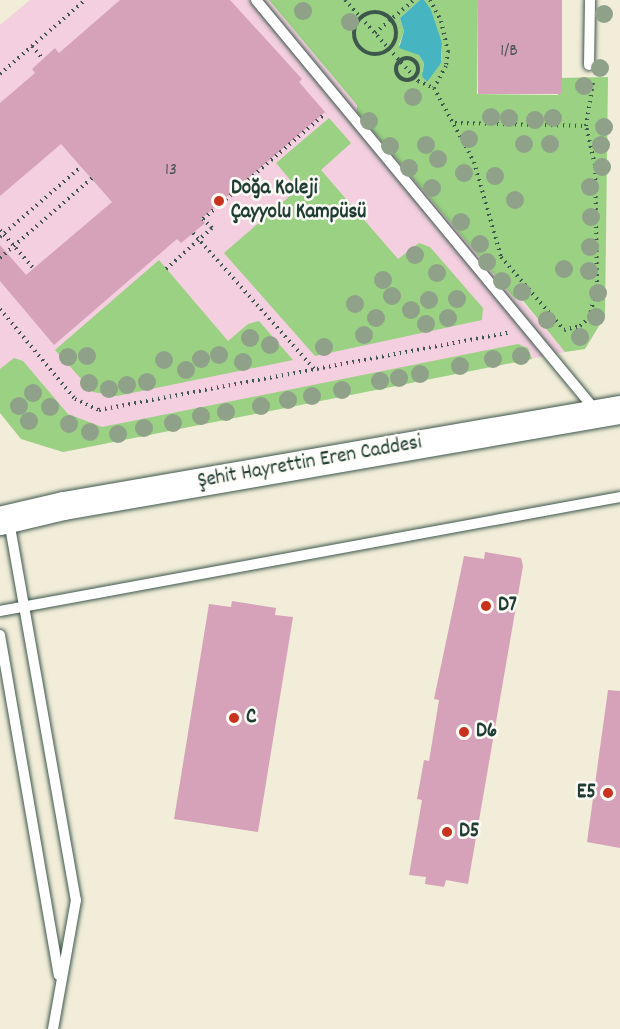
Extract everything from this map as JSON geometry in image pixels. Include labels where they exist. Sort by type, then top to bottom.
[{"type":"main road","name":"Şehit Hayrettin Eren Caddesi","points":[[4,520],[609,411]]},
{"type":"lane","points":[[256,0],[531,328],[609,411]]},
{"type":"lane","points":[[589,65],[590,0]]},
{"type":"lane","points":[[0,610],[620,497]]},
{"type":"lane","points":[[4,520],[25,606],[76,900],[53,1029]]},
{"type":"lane","points":[[0,635],[60,982]]},
{"type":"path","points":[[0,74],[86,0]]},
{"type":"path","points":[[345,0],[414,77],[434,88],[478,173],[507,267],[557,325],[571,331],[589,318],[597,288],[595,165],[586,126],[593,80],[593,65],[589,65]]},
{"type":"path","points":[[375,33],[414,0]]},
{"type":"path","points":[[430,0],[441,21],[447,51],[446,66],[434,88]]},
{"type":"path","points":[[379,13],[391,20],[396,31],[389,49],[376,54],[362,50],[355,38],[361,18],[379,13]]},
{"type":"path","points":[[32,46],[43,58]]},
{"type":"path","points":[[400,61],[409,58],[415,61],[418,68],[414,77]]},
{"type":"path","points":[[400,61],[398,74],[404,79],[414,77]]},
{"type":"path","points":[[166,269],[212,228],[203,219],[341,101]]},
{"type":"path","points":[[454,123],[586,126]]},
{"type":"path","points":[[34,269],[1,233],[82,166]]},
{"type":"path","points":[[0,258],[92,178]]},
{"type":"path","points":[[193,233],[315,369]]},
{"type":"path","points":[[0,309],[75,399],[99,410],[531,328]]},
{"type":"shaded area","name":"Doğa Koleji Çayyolu Kampüsü","points":[[30,0],[269,0],[565,352],[63,452],[21,439],[0,413],[0,25]]},
{"type":"green space","points":[[269,0],[420,0],[400,18],[404,31],[399,45],[419,55],[424,63],[422,72],[441,63],[442,54],[442,43],[424,0],[478,0],[477,94],[558,95],[559,78],[608,77],[605,316],[585,349],[565,352],[520,297],[515,299],[357,112],[357,105]]},
{"type":"green space","points":[[329,118],[351,143],[321,170],[398,259],[419,243],[430,247],[483,308],[482,320],[315,356],[224,253],[298,189],[276,163]]},
{"type":"green space","points":[[159,260],[228,341],[248,324],[259,321],[293,360],[117,396],[93,392],[55,350]]},
{"type":"green space","points":[[518,344],[528,348],[532,359],[63,452],[21,439],[0,413],[0,369],[14,358],[23,361],[68,414],[102,427]]},
{"type":"water","points":[[420,0],[424,0],[431,10],[442,43],[441,63],[427,82],[422,76],[424,63],[419,55],[399,48],[404,31],[400,18]]},
{"type":"building","points":[[120,0],[230,0],[302,79],[299,82],[325,112],[201,219],[205,223],[181,243],[177,239],[54,345],[0,281],[0,245],[26,275],[112,202],[61,144],[0,196],[0,103],[35,73],[32,69],[55,48],[59,53]]},
{"type":"building","points":[[478,0],[562,0],[562,94],[478,94]]},
{"type":"building","points":[[485,552],[521,558],[523,566],[468,884],[446,880],[444,887],[425,884],[426,877],[409,875],[422,800],[417,799],[424,760],[429,761],[439,700],[434,699],[464,556],[484,559]]},
{"type":"building","name":"C","points":[[232,601],[276,608],[275,615],[293,617],[258,832],[174,819],[209,604],[231,607]]},
{"type":"building","name":"E5","points":[[608,690],[620,691],[620,848],[587,842]]},
{"type":"place","name":"Doğa Koleji Çayyolu Kampüsü","points":[[219,201]]},
{"type":"place","name":"D7","points":[[486,606]]},
{"type":"place","name":"C","points":[[234,718]]},
{"type":"place","name":"D6","points":[[464,732]]},
{"type":"place","name":"E5","points":[[608,793]]},
{"type":"place","name":"D5","points":[[447,832]]}]
